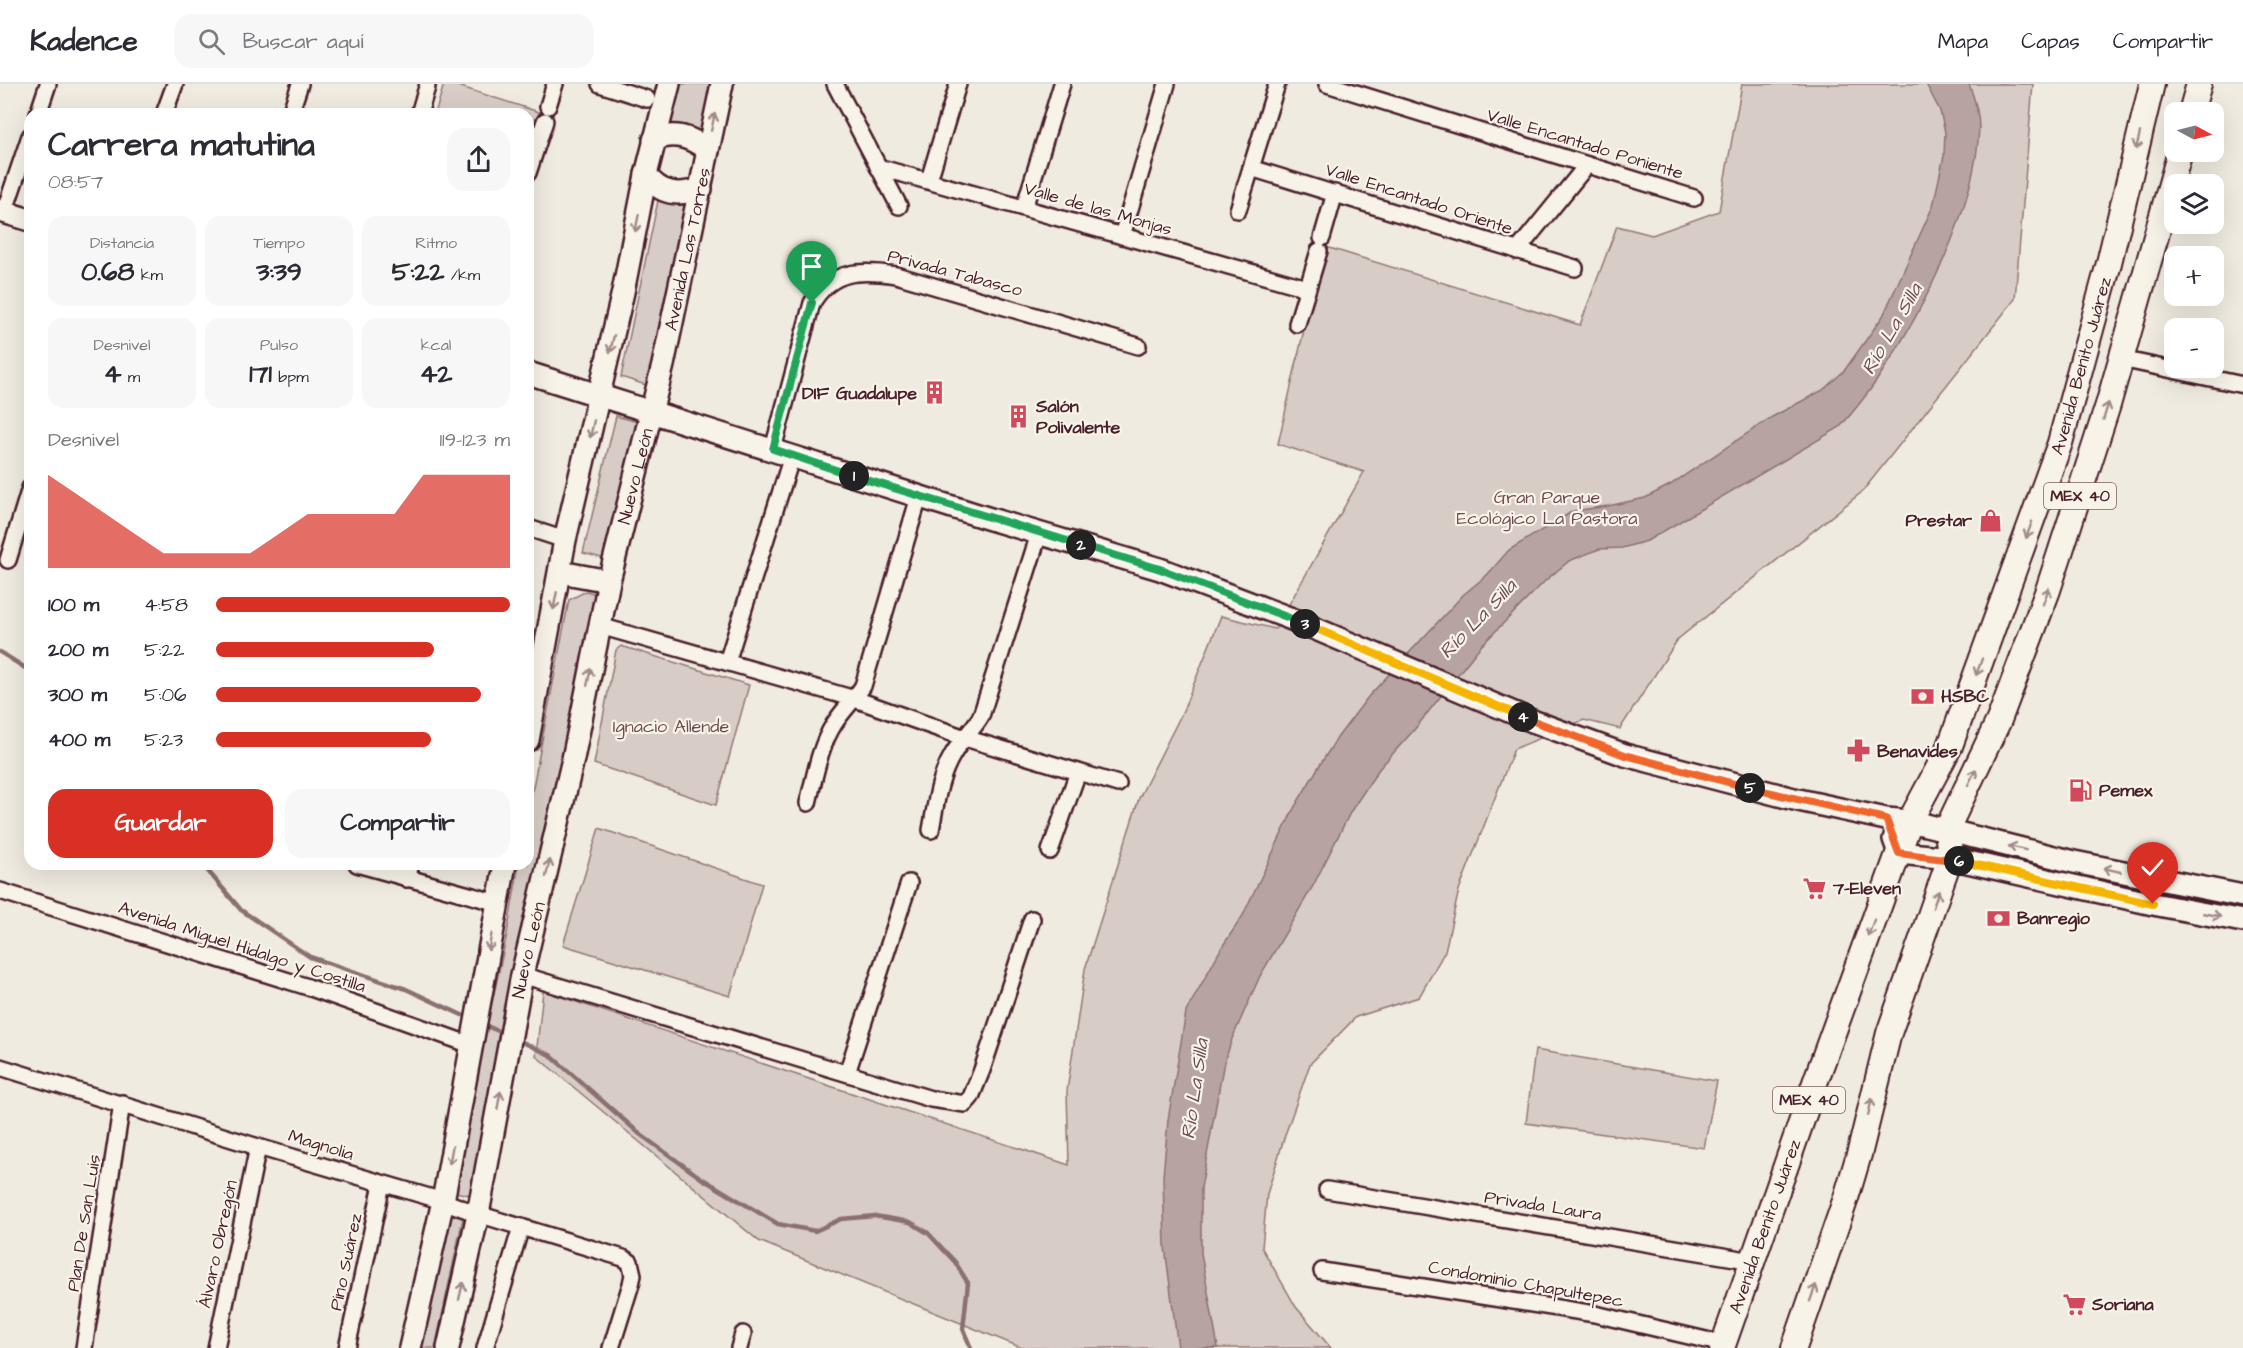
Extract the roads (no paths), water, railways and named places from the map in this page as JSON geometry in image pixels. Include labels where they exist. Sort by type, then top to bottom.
[{"type":"main road","name":"Avenida Benito Juárez","points":[[1723,1346],[1910,821],[1950,746],[2060,443],[2108,267],[2152,84]]},
{"type":"main road","points":[[2194,102],[2199,84]]},
{"type":"main road","name":"Avenida Benito Juárez","points":[[1947,829],[1999,720],[2044,601],[2092,459],[2177,162]]},
{"type":"main road","points":[[2108,267],[2121,359]]},
{"type":"main road","name":"MEX 40","points":[[1794,1348],[1848,1189],[1889,1034],[1950,858],[1947,829]]},
{"type":"street","points":[[40,108],[48,84]]},
{"type":"street","points":[[166,108],[175,84]]},
{"type":"street","points":[[292,108],[300,84]]},
{"type":"street","points":[[548,106],[555,84]]},
{"type":"street","points":[[600,84],[647,99]]},
{"type":"street","points":[[534,673],[561,573],[566,540],[623,292],[646,175],[669,84]]},
{"type":"street","name":"Avenida Las Torres","points":[[650,412],[663,365],[722,84]]},
{"type":"street","points":[[929,180],[958,84]]},
{"type":"street","points":[[1024,208],[1062,84]]},
{"type":"street","points":[[1122,236],[1167,84]]},
{"type":"street","points":[[1238,210],[1277,84]]},
{"type":"street","name":"Valle Encantado Poniente","points":[[1327,84],[1694,198]]},
{"type":"street","points":[[839,86],[899,206]]},
{"type":"street","points":[[421,108],[427,87]]},
{"type":"street","points":[[534,154],[545,122]]},
{"type":"street","points":[[654,140],[663,136],[680,136],[697,142],[708,150]]},
{"type":"street","points":[[24,152],[2,212],[24,218]]},
{"type":"street","points":[[1517,251],[1587,165]]},
{"type":"street","name":"Valle de las Monjas","points":[[878,167],[1307,288]]},
{"type":"street","name":"Valle Encantado Oriente","points":[[1251,168],[1575,268]]},
{"type":"street","points":[[646,175],[658,189],[668,193],[686,194],[701,189]]},
{"type":"street","points":[[1297,324],[1335,193]]},
{"type":"street","name":"Privada Tabasco","points":[[727,662],[783,453],[812,303],[827,283],[854,273],[875,272],[896,275],[1138,346]]},
{"type":"street","points":[[2121,359],[2243,385]]},
{"type":"street","points":[[534,375],[919,497],[1160,569],[1297,621],[1505,710],[1607,749],[1794,799],[1886,819],[1910,821],[2074,862],[2243,896]]},
{"type":"street","name":"Nuevo León","points":[[448,1348],[478,1214],[522,975],[573,759],[609,581],[650,412]]},
{"type":"street","points":[[808,803],[824,745],[839,717],[855,699],[866,678],[919,497]]},
{"type":"street","points":[[8,560],[24,526]]},
{"type":"street","points":[[534,530],[566,540]]},
{"type":"street","points":[[931,830],[939,782],[953,753],[981,716],[1040,534]]},
{"type":"street","points":[[561,573],[609,581]]},
{"type":"street","points":[[600,626],[855,699],[965,738],[1118,784]]},
{"type":"street","points":[[1050,851],[1078,772]]},
{"type":"street","points":[[1886,819],[1899,853],[1950,858],[2153,904],[2243,921]]},
{"type":"street","name":"Nuevo León","points":[[410,1348],[443,1201],[504,870]]},
{"type":"street","points":[[409,871],[498,903]]},
{"type":"street","points":[[846,1073],[909,883]]},
{"type":"street","name":"Avenida Miguel Hidalgo y Costilla","points":[[0,891],[308,987],[471,1045]]},
{"type":"street","points":[[522,975],[931,1099],[965,1104],[971,1097],[982,1070],[1032,919]]},
{"type":"street","name":"Magnolia","points":[[0,1067],[613,1254],[630,1262],[633,1275],[611,1348]]},
{"type":"street","name":"Plan De San Luis","points":[[84,1348],[122,1104]]},
{"type":"street","name":"Álvaro Obregón","points":[[216,1348],[258,1147]]},
{"type":"street","name":"Pino Suárez","points":[[347,1348],[382,1184]]},
{"type":"street","name":"Privada Laura","points":[[1327,1190],[1753,1261]]},
{"type":"street","points":[[485,1348],[521,1227]]},
{"type":"street","name":"Condominio Chapultepec","points":[[1322,1270],[1595,1314],[1723,1346]]},
{"type":"water","name":"Río La Silla","points":[[1926,84],[1969,84],[1979,123],[1976,159],[1968,192],[1944,259],[1912,324],[1859,404],[1840,427],[1647,541],[1622,548],[1599,549],[1569,561],[1545,581],[1479,648],[1414,730],[1379,769],[1351,811],[1313,886],[1260,976],[1232,1039],[1223,1067],[1201,1188],[1201,1253],[1218,1348],[1178,1348],[1165,1247],[1163,1177],[1168,1120],[1186,1012],[1222,947],[1242,917],[1294,808],[1337,738],[1368,697],[1463,595],[1487,575],[1509,550],[1573,511],[1645,498],[1670,485],[1772,417],[1823,390],[1844,371],[1883,316],[1933,206],[1944,156],[1945,132],[1940,111]]},
{"type":"waterway","points":[[0,652],[24,667]]},
{"type":"waterway","points":[[207,870],[241,910],[310,957],[406,989],[462,1015]]},
{"type":"waterway","points":[[489,1027],[505,1034]]},
{"type":"waterway","points":[[516,1039],[550,1055],[641,1135],[701,1178],[778,1224],[815,1231],[841,1219],[875,1216],[910,1222],[928,1233],[955,1262],[968,1283],[963,1329],[971,1348]]},
{"type":"place","name":"DIF Guadalupe","points":[[935,393]]},
{"type":"place","name":"Salón Polivalente","points":[[1018,416]]},
{"type":"place","name":"Prestar","points":[[1990,520]]},
{"type":"place","name":"HSBC","points":[[1923,696]]},
{"type":"place","name":"Benavides","points":[[1859,751]]},
{"type":"place","name":"Pemex","points":[[2081,790]]},
{"type":"place","name":"7-Eleven","points":[[1815,888]]},
{"type":"place","name":"Banregio","points":[[1999,918]]},
{"type":"place","name":"Soriana","points":[[2074,1304]]},
{"type":"park label","name":"Gran Parque Ecológico La Pastora","points":[[1547,507]]},
{"type":"park label","name":"Ignacio Allende","points":[[671,726]]}]
